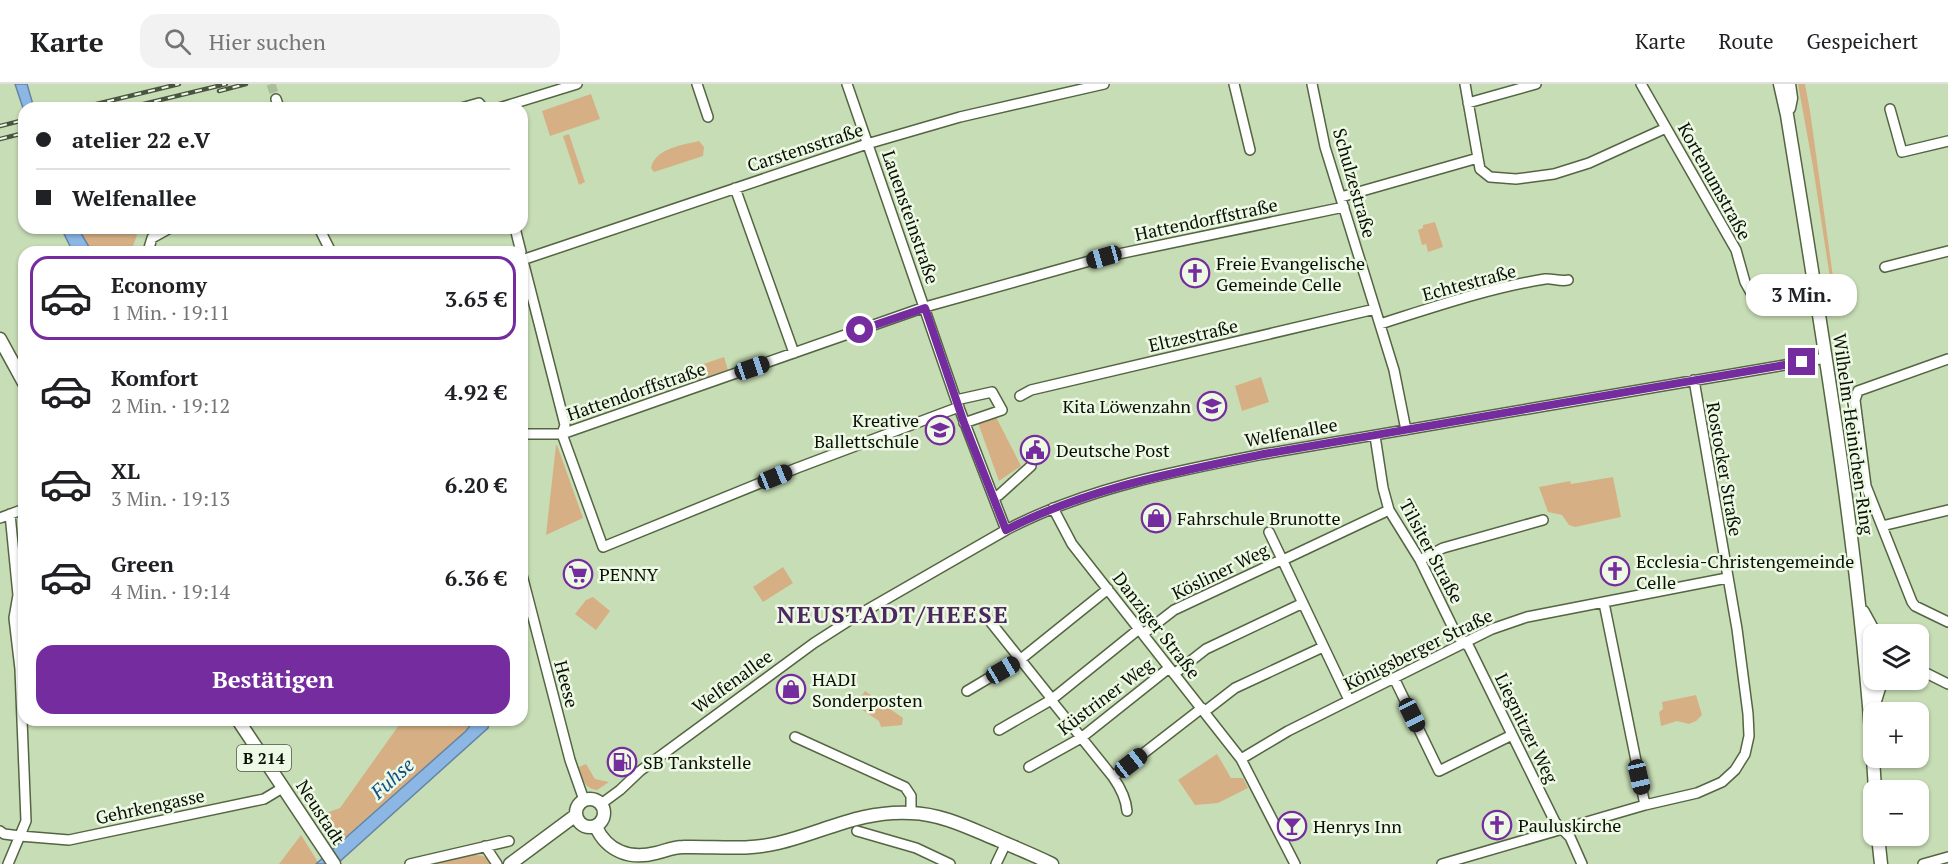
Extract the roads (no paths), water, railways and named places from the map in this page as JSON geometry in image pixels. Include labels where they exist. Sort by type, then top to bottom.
[{"type":"main road","name":"Wilhelm-Heinichen-Ring","points":[[1780,84],[1826,358],[1863,625]]},
{"type":"main road","points":[[1787,115],[1791,98],[1789,84]]},
{"type":"main road","points":[[0,339],[4,356],[18,375]]},
{"type":"main road","points":[[1858,596],[1869,624]]},
{"type":"main road","name":"Neustadt","points":[[242,726],[334,864]]},
{"type":"main road","points":[[521,864],[571,828],[578,820],[577,806],[584,800],[592,799],[602,804],[604,816],[600,824],[588,828],[578,820]]},
{"type":"main road","points":[[596,826],[610,848],[622,854],[644,855],[682,847],[755,847],[778,843],[869,814],[911,813],[952,820],[1052,864]]},
{"type":"main road","points":[[510,864],[578,820]]},
{"type":"main road","points":[[1879,846],[1881,864]]},
{"type":"street","points":[[518,102],[577,84]]},
{"type":"street","points":[[697,84],[708,117]]},
{"type":"street","name":"Lauensteinstraße","points":[[847,84],[957,404],[1006,530]]},
{"type":"street","name":"Carstensstraße","points":[[528,257],[867,144],[971,115],[1104,84]]},
{"type":"street","points":[[1234,84],[1250,150]]},
{"type":"street","name":"Schulzestraße","points":[[1312,84],[1325,147],[1394,370],[1406,430]]},
{"type":"street","points":[[1465,84],[1480,169],[1490,177],[1516,179],[1572,169],[1666,128]]},
{"type":"street","points":[[1468,102],[1536,84]]},
{"type":"street","name":"Kortenumstraße","points":[[1641,84],[1736,250],[1745,282],[1754,298]]},
{"type":"street","points":[[1890,109],[1902,152],[1948,141]]},
{"type":"street","points":[[1341,197],[1478,158]]},
{"type":"street","points":[[735,188],[794,353]]},
{"type":"street","name":"Hattendorffstraße","points":[[562,434],[925,308],[1104,257],[1344,207]]},
{"type":"street","points":[[150,246],[152,238],[159,234]]},
{"type":"street","points":[[1885,267],[1948,251]]},
{"type":"street","name":"Echtestraße","points":[[1380,324],[1504,288],[1548,279],[1560,282],[1568,280]]},
{"type":"street","points":[[528,282],[565,425],[562,434],[603,547],[957,404],[992,392],[1005,407],[964,423]]},
{"type":"street","name":"Eltzestraße","points":[[1020,396],[1031,390],[1375,309]]},
{"type":"street","name":"Welfenallee","points":[[602,804],[640,771],[814,643],[1006,530],[1053,508],[1100,491],[1264,454],[1826,358]]},
{"type":"street","points":[[1948,359],[1858,392],[1855,400],[1866,486],[1912,602],[1915,606],[1948,622]]},
{"type":"street","name":"Rostocker Straße","points":[[1442,864],[1645,805],[1697,793],[1722,782],[1735,770],[1744,754],[1749,736],[1748,714],[1737,628],[1694,380]]},
{"type":"street","points":[[528,434],[562,434]]},
{"type":"street","name":"Tilsiter Straße","points":[[1375,436],[1383,488],[1389,510],[1420,560],[1457,636],[1464,642]]},
{"type":"street","points":[[994,497],[1031,466]]},
{"type":"street","name":"Danziger Straße","points":[[1053,508],[1072,544],[1241,759],[1295,864]]},
{"type":"street","name":"Kösliner Weg","points":[[999,730],[1052,700],[1141,632],[1174,610],[1389,510]]},
{"type":"street","points":[[1882,526],[1948,510]]},
{"type":"street","points":[[5,516],[18,595],[14,618],[18,643]]},
{"type":"street","points":[[1420,560],[1443,548],[1543,520]]},
{"type":"street","points":[[1269,532],[1349,700]]},
{"type":"street","name":"Königsberger Straße","points":[[1241,759],[1288,731],[1464,642],[1527,617],[1727,578]]},
{"type":"street","points":[[967,691],[1021,659],[1108,590]]},
{"type":"street","name":"Heese","points":[[528,598],[570,760],[584,800]]},
{"type":"street","name":"Küstriner Weg","points":[[1029,767],[1081,738],[1206,649],[1304,603]]},
{"type":"street","points":[[1604,603],[1645,805]]},
{"type":"street","points":[[989,620],[1113,777],[1126,803],[1127,811]]},
{"type":"street","name":"Liegnitzer Weg","points":[[1464,642],[1469,647],[1555,822],[1562,829]]},
{"type":"street","points":[[1113,777],[1235,688],[1323,647]]},
{"type":"street","points":[[1929,675],[1948,684]]},
{"type":"street","points":[[1394,678],[1439,771],[1512,735]]},
{"type":"street","points":[[8,864],[26,821],[24,726]]},
{"type":"street","points":[[795,737],[905,787],[910,796],[911,813]]},
{"type":"street","name":"Gehrkengasse","points":[[0,831],[4,834],[69,840],[264,800],[284,788]]},
{"type":"street","points":[[1562,829],[1570,837],[1582,864]]},
{"type":"street","points":[[857,831],[916,848],[950,864]]},
{"type":"street","points":[[410,864],[509,841]]},
{"type":"street","points":[[996,864],[1006,843]]},
{"type":"street","points":[[485,846],[497,864]]},
{"type":"street","points":[[1923,864],[1948,857]]},
{"type":"water","points":[[15,84],[27,84],[32,102],[21,102]]},
{"type":"water","points":[[64,234],[82,234],[88,246],[70,246]]},
{"type":"water","points":[[470,726],[488,726],[337,864],[316,864]]},
{"type":"tunnel","points":[[271,84],[276,99]]},
{"type":"railway","points":[[105,102],[179,84]]},
{"type":"railway","points":[[152,102],[226,84]]},
{"type":"railway","points":[[219,91],[246,84]]},
{"type":"railway","points":[[0,126],[18,122]]},
{"type":"railway","points":[[0,139],[18,134]]},
{"type":"place","name":"Freie Evangelische Gemeinde Celle","points":[[1195,273]]},
{"type":"place","name":"Kita Löwenzahn","points":[[1212,406]]},
{"type":"place","name":"Kreative Ballettschule","points":[[940,430]]},
{"type":"place","name":"Deutsche Post","points":[[1035,450]]},
{"type":"place","name":"Fahrschule Brunotte","points":[[1156,518]]},
{"type":"place","name":"Ecclesia-Christengemeinde Celle","points":[[1615,571]]},
{"type":"place","name":"PENNY","points":[[578,574]]},
{"type":"place","name":"HADI Sonderposten","points":[[791,689]]},
{"type":"place","name":"SB Tankstelle","points":[[622,762]]},
{"type":"place","name":"Pauluskirche","points":[[1497,825]]},
{"type":"place","name":"Henrys Inn","points":[[1292,826]]},
{"type":"district","name":"NEUSTADT/HEESE","points":[[893,614]]},
{"type":"water label","name":"Fuhse","points":[[392,778]]}]
